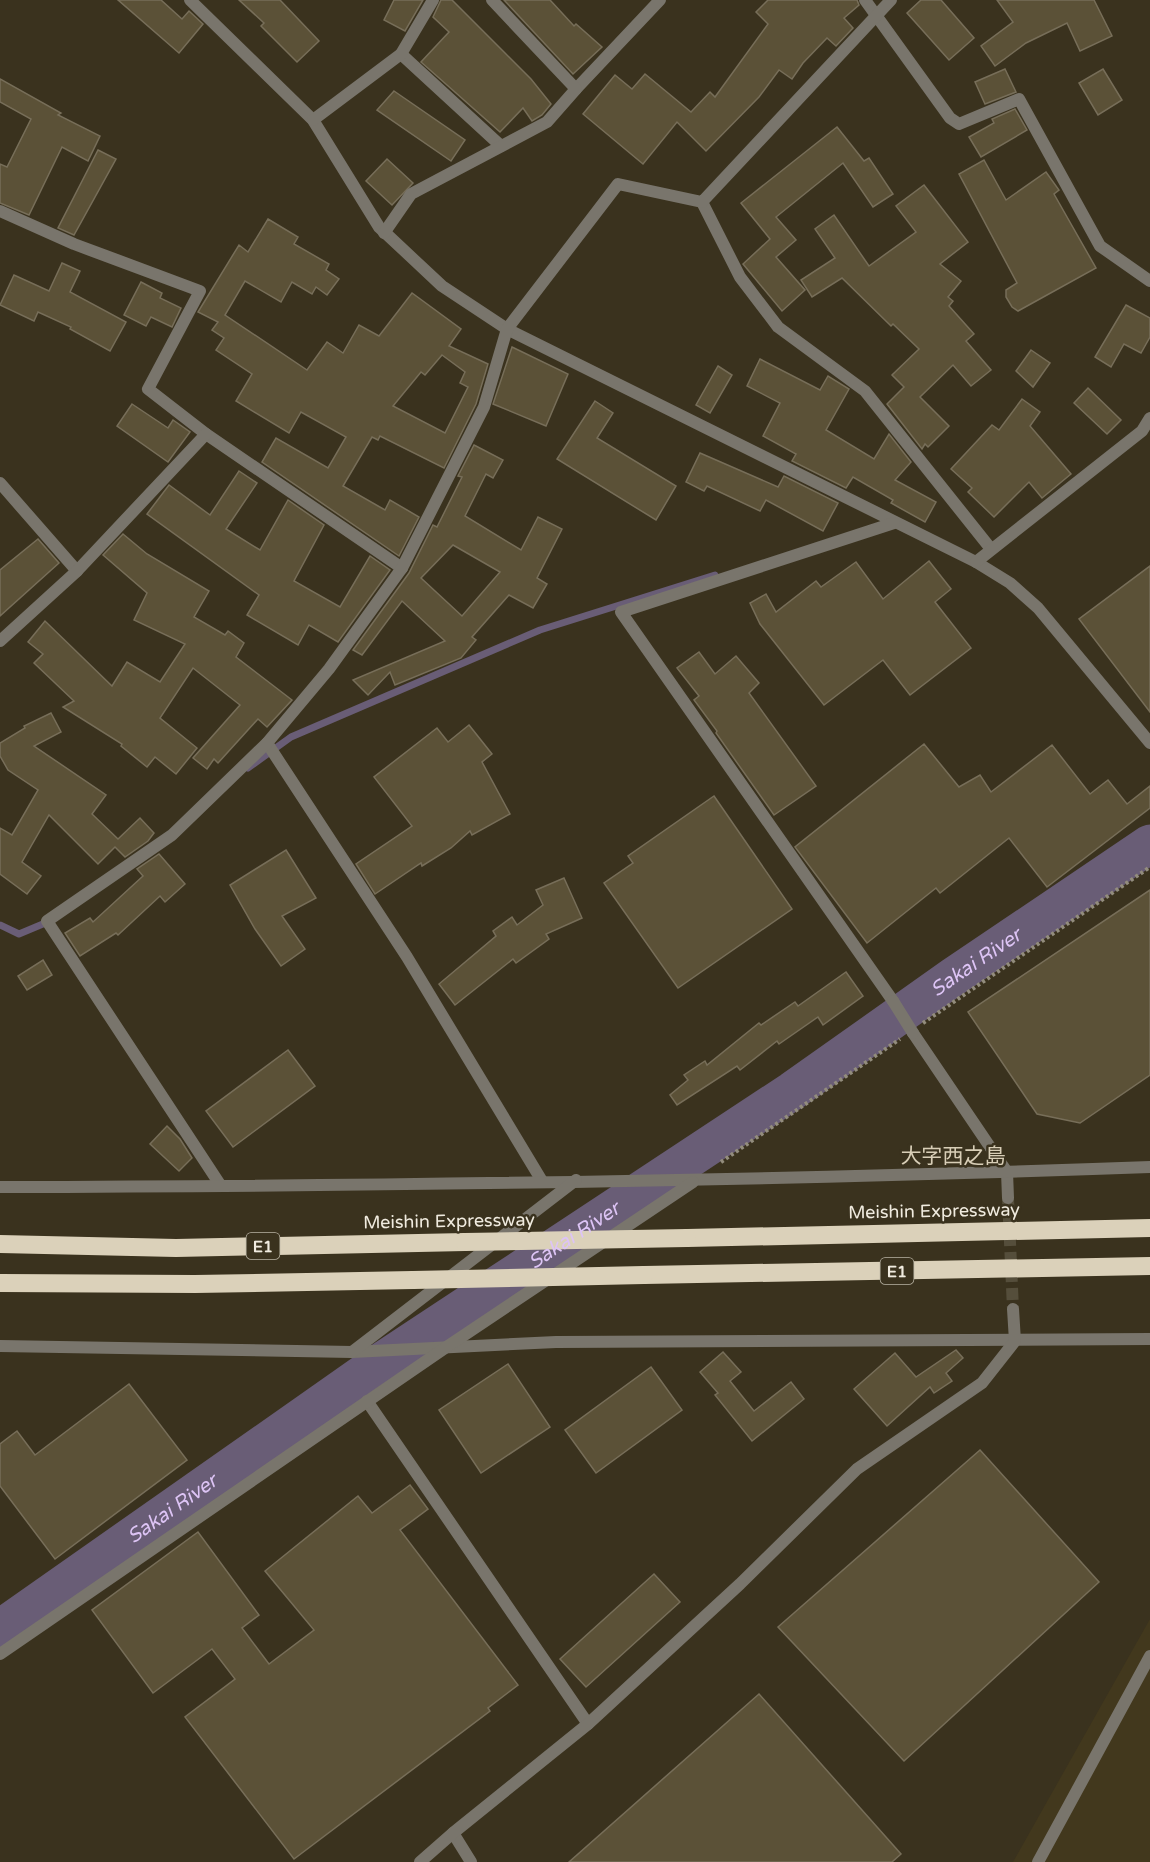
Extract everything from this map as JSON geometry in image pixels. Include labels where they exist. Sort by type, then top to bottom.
[{"type":"highway","name":"Meishin Expressway","points":[[0,1244],[176,1248],[1150,1228]]},
{"type":"highway","name":"E1","points":[[0,1283],[413,1280],[1150,1266]]},
{"type":"street","points":[[190,0],[313,120],[384,232],[442,286],[507,329],[976,562],[1010,583],[1038,608],[1150,743]]},
{"type":"street","points":[[313,120],[401,54],[433,0]]},
{"type":"street","points":[[492,0],[576,89]]},
{"type":"street","points":[[384,232],[411,194],[547,122],[660,0]]},
{"type":"street","points":[[865,0],[950,118],[959,124],[1019,99],[1100,246],[1150,281]]},
{"type":"street","points":[[702,202],[891,0]]},
{"type":"street","points":[[401,54],[501,146]]},
{"type":"street","points":[[220,1186],[47,921],[172,835],[267,743],[329,669],[402,568],[484,407],[507,329],[618,184],[702,202]]},
{"type":"street","points":[[702,202],[740,277],[778,327],[865,391],[991,549]]},
{"type":"street","points":[[0,211],[74,244],[200,291],[148,389],[206,434],[402,568]]},
{"type":"street","points":[[976,562],[1142,430],[1150,418]]},
{"type":"street","points":[[0,641],[77,571],[206,434]]},
{"type":"street","points":[[0,483],[77,571]]},
{"type":"street","points":[[894,523],[621,612],[893,1001],[1007,1172],[1008,1198]]},
{"type":"street","points":[[267,743],[407,957],[542,1181]]},
{"type":"street","points":[[0,1187],[582,1180],[693,1181],[1150,1167]]},
{"type":"street","points":[[352,1352],[582,1180]]},
{"type":"street","points":[[0,1654],[367,1401],[693,1181]]},
{"type":"street","points":[[420,1862],[588,1724],[740,1584],[857,1469],[982,1383],[1015,1341],[1013,1309]]},
{"type":"street","points":[[0,1346],[352,1352],[556,1342],[1150,1339]]},
{"type":"street","points":[[367,1401],[588,1724]]},
{"type":"street","points":[[1038,1862],[1150,1656]]},
{"type":"street","points":[[453,1833],[471,1862]]},
{"type":"shaded area","points":[[1150,1619],[1150,1862],[1013,1862]]},
{"type":"building","points":[[118,0],[161,0],[182,19],[189,11],[203,24],[179,53]]},
{"type":"building","points":[[239,0],[280,0],[319,41],[297,62],[261,26],[264,23]]},
{"type":"building","points":[[394,0],[423,0],[405,31],[384,20]]},
{"type":"building","points":[[441,0],[452,0],[531,79],[551,104],[542,115],[532,121],[523,108],[500,132],[421,62],[449,32],[433,17]]},
{"type":"building","points":[[504,0],[550,0],[574,26],[576,24],[602,47],[573,74]]},
{"type":"building","points":[[768,0],[857,0],[859,5],[844,18],[853,28],[836,46],[827,38],[803,63],[792,79],[779,70],[759,97],[706,151],[677,122],[643,164],[583,114],[615,75],[632,89],[645,74],[691,112],[710,92],[715,97],[768,24],[756,12]]},
{"type":"building","points":[[921,0],[941,0],[974,38],[949,60],[907,13]]},
{"type":"building","points":[[997,0],[1094,0],[1112,36],[1080,51],[1067,23],[1026,43],[995,66],[981,46],[1013,22]]},
{"type":"building","points":[[1005,69],[1016,92],[985,104],[975,82]]},
{"type":"building","points":[[1103,69],[1122,100],[1098,115],[1079,83]]},
{"type":"building","points":[[0,79],[61,113],[58,115],[100,136],[88,161],[62,147],[29,215],[0,203],[0,164],[7,167],[31,119],[0,102]]},
{"type":"building","points":[[394,91],[465,140],[451,161],[377,110]]},
{"type":"building","points":[[1015,109],[1027,130],[981,157],[969,137],[994,123],[992,119]]},
{"type":"building","points":[[837,127],[864,161],[869,158],[893,194],[873,207],[843,163],[776,217],[796,240],[776,257],[805,290],[782,311],[743,264],[770,239],[741,203]]},
{"type":"building","points":[[98,150],[116,159],[74,235],[58,228]]},
{"type":"building","points":[[387,159],[413,183],[392,205],[366,181]]},
{"type":"building","points":[[984,160],[1006,200],[1046,172],[1059,190],[1054,194],[1096,268],[1018,311],[1012,307],[1006,297],[1006,290],[1017,283],[959,174]]},
{"type":"building","points":[[924,185],[968,242],[940,264],[961,281],[948,297],[953,301],[949,306],[974,334],[966,341],[991,370],[971,386],[953,365],[920,397],[949,426],[928,447],[925,444],[922,449],[887,404],[904,387],[892,375],[919,349],[893,324],[891,326],[842,278],[812,297],[801,280],[835,258],[815,229],[834,215],[869,266],[916,232],[896,206]]},
{"type":"building","points":[[268,219],[298,237],[294,244],[329,264],[326,270],[339,279],[327,295],[316,287],[312,294],[292,282],[281,302],[245,281],[225,315],[307,370],[327,342],[343,353],[359,325],[379,336],[412,293],[461,329],[449,346],[488,364],[476,404],[444,468],[380,436],[378,440],[372,437],[343,486],[385,510],[390,500],[419,517],[399,556],[262,462],[276,438],[328,468],[346,437],[301,412],[289,433],[236,401],[252,374],[216,350],[224,338],[212,330],[218,322],[198,312],[239,245],[248,252]],"holes":[[[442,355],[465,372],[460,383],[468,387],[445,433],[393,406],[421,372],[425,375]]]},
{"type":"building","points":[[62,263],[80,271],[70,292],[126,322],[110,351],[70,329],[71,327],[38,312],[34,321],[0,305],[14,275],[49,291]]},
{"type":"building","points":[[141,282],[162,293],[160,298],[181,308],[172,327],[151,317],[146,326],[124,315]]},
{"type":"building","points":[[1126,305],[1150,318],[1150,337],[1141,353],[1124,344],[1111,367],[1095,357]]},
{"type":"building","points":[[512,347],[568,374],[546,426],[493,404]]},
{"type":"building","points":[[1031,350],[1050,363],[1033,387],[1016,371]]},
{"type":"building","points":[[760,359],[820,390],[828,376],[849,389],[826,430],[874,459],[889,434],[911,462],[895,480],[936,502],[925,522],[891,503],[893,500],[853,477],[846,488],[792,461],[796,454],[763,436],[780,403],[747,386]]},
{"type":"building","points":[[718,366],[732,375],[710,413],[696,405]]},
{"type":"building","points":[[1088,388],[1121,420],[1107,434],[1074,403]]},
{"type":"building","points":[[1022,399],[1040,412],[1030,426],[1071,474],[1042,498],[1029,482],[994,517],[968,492],[972,488],[951,469],[992,425],[999,430]]},
{"type":"building","points":[[595,401],[613,413],[597,438],[676,486],[656,520],[557,459]]},
{"type":"building","points":[[132,404],[168,428],[173,420],[190,432],[168,462],[117,426]]},
{"type":"building","points":[[474,445],[503,460],[493,478],[486,474],[465,516],[521,550],[538,517],[562,529],[537,578],[547,584],[533,608],[509,595],[472,637],[476,640],[461,658],[395,685],[390,672],[368,695],[353,680],[445,641],[402,601],[362,655],[353,650],[409,573],[433,525],[437,527],[462,477],[458,476]],"holes":[[[453,545],[500,572],[462,616],[421,578]]]},
{"type":"building","points":[[700,453],[778,487],[784,476],[838,503],[823,531],[766,500],[760,511],[707,486],[704,491],[686,482]]},
{"type":"building","points":[[239,471],[257,483],[226,529],[260,550],[288,500],[324,525],[294,581],[340,607],[370,556],[390,570],[338,642],[309,625],[298,645],[247,615],[259,595],[147,514],[169,485],[210,515]]},
{"type":"building","points":[[123,534],[147,554],[209,591],[194,617],[225,635],[228,631],[244,643],[236,657],[292,700],[267,727],[258,719],[218,763],[214,759],[207,769],[193,758],[240,705],[193,668],[160,718],[197,748],[176,774],[155,757],[147,767],[121,746],[122,744],[63,707],[74,701],[34,663],[43,654],[28,642],[45,621],[112,686],[127,662],[160,682],[185,644],[134,620],[147,593],[103,555]]},
{"type":"building","points":[[38,539],[59,563],[0,616],[0,570]]},
{"type":"building","points":[[929,561],[951,589],[935,602],[971,648],[910,695],[883,660],[824,705],[760,624],[750,603],[766,594],[776,612],[816,581],[821,587],[856,562],[883,599]]},
{"type":"building","points":[[1150,566],[1150,712],[1079,619]]},
{"type":"building","points":[[699,652],[715,674],[736,656],[759,683],[749,693],[816,786],[774,815],[694,700],[699,696],[677,668]]},
{"type":"building","points":[[51,713],[61,732],[34,746],[106,795],[92,814],[118,839],[140,818],[154,833],[148,841],[125,857],[115,847],[98,864],[49,815],[22,862],[41,876],[27,894],[0,874],[0,828],[12,835],[38,790],[8,770],[0,756],[0,743],[25,728],[24,726]]},
{"type":"building","points":[[469,725],[492,754],[482,762],[510,814],[472,835],[470,831],[451,848],[422,866],[421,863],[375,894],[356,864],[412,826],[374,777],[437,728],[448,742]]},
{"type":"building","points":[[924,744],[959,787],[980,775],[991,792],[1052,745],[1090,794],[1108,780],[1127,804],[1150,786],[1150,808],[1047,887],[1009,838],[940,893],[936,888],[867,943],[795,847]]},
{"type":"building","points":[[714,796],[792,909],[678,988],[604,883],[633,863],[628,856]]},
{"type":"building","points":[[286,850],[316,898],[282,916],[305,949],[281,966],[255,929],[230,885]]},
{"type":"building","points":[[159,854],[185,884],[165,902],[160,896],[118,935],[116,933],[80,956],[65,933],[90,918],[93,922],[143,876],[137,869]]},
{"type":"building","points":[[564,878],[582,918],[546,934],[549,939],[516,963],[513,959],[455,1005],[439,984],[496,936],[493,931],[512,917],[517,925],[543,905],[536,890]]},
{"type":"building","points":[[1150,890],[1150,1075],[1080,1123],[1037,1114],[968,1012]]},
{"type":"building","points":[[43,960],[52,975],[27,990],[18,976]]},
{"type":"building","points":[[846,972],[863,996],[823,1025],[818,1017],[779,1044],[777,1041],[740,1070],[737,1066],[677,1105],[670,1095],[688,1080],[684,1075],[705,1061],[707,1065],[759,1023],[761,1025],[795,1002],[798,1006]]},
{"type":"building","points":[[288,1050],[315,1086],[233,1147],[206,1111]]},
{"type":"building","points":[[167,1126],[180,1139],[192,1158],[179,1171],[150,1144]]},
{"type":"building","points":[[956,1350],[963,1358],[946,1373],[952,1381],[934,1393],[930,1387],[887,1426],[854,1389],[895,1353],[916,1377]]},
{"type":"building","points":[[723,1352],[741,1372],[730,1381],[754,1411],[791,1382],[804,1399],[752,1441],[715,1395],[718,1393],[700,1372]]},
{"type":"building","points":[[508,1364],[550,1427],[481,1473],[439,1410]]},
{"type":"building","points":[[651,1367],[682,1410],[596,1473],[565,1430]]},
{"type":"building","points":[[129,1384],[187,1460],[55,1559],[0,1486],[0,1444],[17,1431],[35,1455]]},
{"type":"building","points":[[980,1450],[1099,1582],[904,1761],[778,1627]]},
{"type":"building","points":[[410,1485],[428,1509],[400,1530],[518,1685],[488,1708],[490,1711],[294,1859],[185,1717],[235,1679],[212,1649],[153,1693],[92,1610],[198,1532],[259,1615],[242,1628],[269,1664],[314,1630],[265,1571],[358,1496],[372,1513]]},
{"type":"building","points":[[654,1574],[680,1602],[586,1687],[560,1659]]},
{"type":"building","points":[[759,1694],[901,1854],[892,1862],[569,1862]]},
{"type":"waterway","points":[[248,768],[291,737],[540,630],[715,575]]},
{"type":"waterway","name":"Sakai River","points":[[0,1629],[369,1370],[792,1091],[953,977],[1150,844]]},
{"type":"waterway","points":[[0,925],[19,934],[50,921]]},
{"type":"tunnel","points":[[1008,1198],[1013,1309]]},
{"type":"district","name":"大字西之島","points":[[953,1156]]}]
